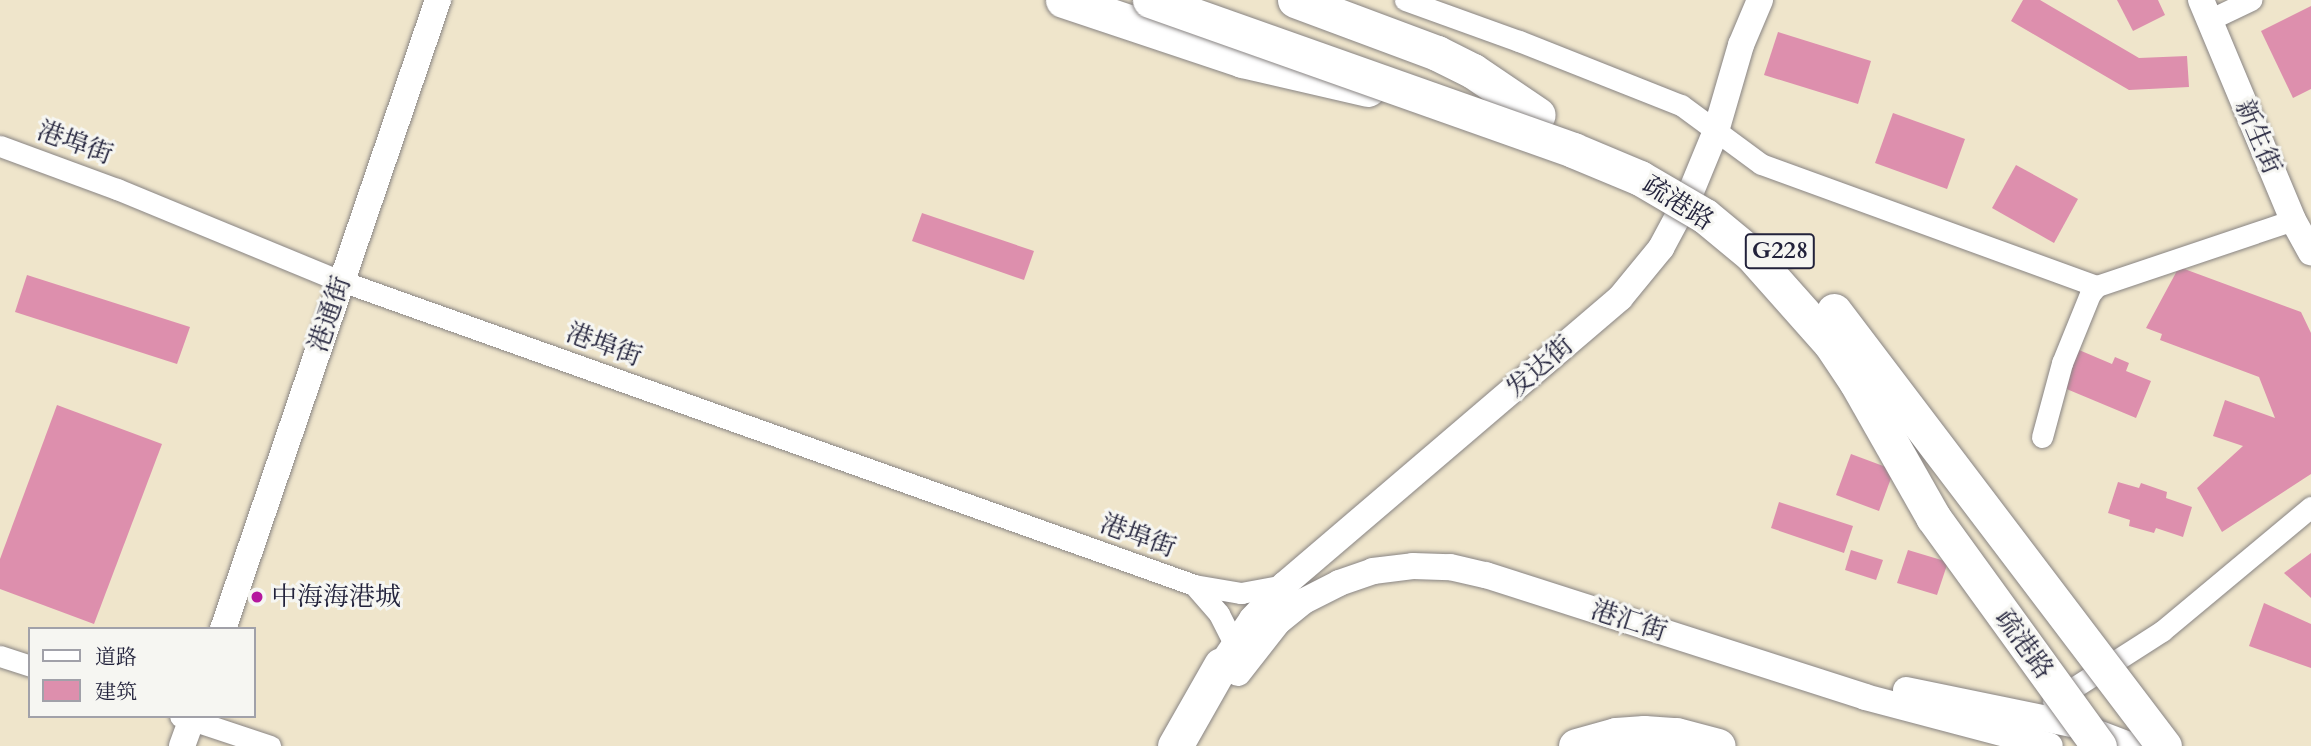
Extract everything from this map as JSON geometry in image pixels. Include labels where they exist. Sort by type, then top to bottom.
[{"type":"highway","points":[[1063,0],[1242,60],[1452,107]]},
{"type":"highway","name":"疏港路","points":[[1150,0],[1573,150],[1640,178],[1705,216],[1751,254],[1831,344],[1857,383],[1933,517],[2099,746]]},
{"type":"highway","name":"疏港路","points":[[1211,0],[1538,116],[1648,159],[1718,197],[1766,238],[1812,284],[2164,746]]},
{"type":"highway","points":[[1295,0],[1437,53],[1473,71],[1538,116]]},
{"type":"highway","points":[[1175,746],[1231,660]]},
{"type":"highway","points":[[1199,746],[1231,660]]},
{"type":"highway","points":[[1576,746],[1616,736],[1644,733],[1676,735],[1718,746]]},
{"type":"street","name":"港通街","points":[[224,627],[419,0]]},
{"type":"street","name":"港通街","points":[[206,627],[438,0]]},
{"type":"street","points":[[1405,0],[1519,40],[1681,106],[1761,164],[2097,286]]},
{"type":"street","name":"发达街","points":[[1231,660],[1284,585],[1331,568],[1620,298],[1661,248],[1690,194],[1716,131],[1741,45],[1760,0]]},
{"type":"street","points":[[2205,10],[2251,0]]},
{"type":"street","name":"新生街","points":[[2205,10],[2293,219],[2311,252]]},
{"type":"street","name":"港埠街","points":[[0,146],[117,189],[334,277],[1194,585],[1241,593],[1284,585]]},
{"type":"street","points":[[2042,437],[2062,363],[2090,294],[2097,286],[2243,239],[2293,219]]},
{"type":"street","points":[[1966,746],[2029,717],[2162,631],[2311,508]]},
{"type":"street","name":"港汇街","points":[[1231,660],[1304,601],[1331,568],[1366,555],[1400,549],[1447,550],[1488,558],[1872,681],[2076,725],[2132,746]]},
{"type":"street","name":"港汇街","points":[[1331,568],[1373,571],[1413,566],[1450,567],[1486,575],[1865,697],[2050,746]]},
{"type":"street","points":[[1194,585],[1219,614],[1231,660]]},
{"type":"street","points":[[0,656],[28,665]]},
{"type":"street","points":[[165,746],[184,718]]},
{"type":"street","points":[[182,746],[185,718]]},
{"type":"street","points":[[188,718],[270,746]]},
{"type":"building","points":[[2023,0],[2040,0],[2139,58],[2187,56],[2189,87],[2129,90],[2011,21]]},
{"type":"building","points":[[2117,0],[2158,0],[2165,15],[2133,31]]},
{"type":"building","points":[[2311,6],[2311,89],[2293,98],[2261,31]]},
{"type":"building","points":[[1778,32],[1871,61],[1858,104],[1764,75]]},
{"type":"building","points":[[1893,113],[1965,139],[1947,189],[1875,163]]},
{"type":"building","points":[[2016,165],[2078,199],[2054,243],[1992,208]]},
{"type":"building","points":[[922,213],[1034,251],[1024,280],[912,241]]},
{"type":"building","points":[[2179,267],[2301,312],[2311,333],[2311,474],[2222,532],[2197,488],[2243,446],[2213,436],[2225,400],[2275,418],[2259,377],[2160,340],[2162,334],[2146,328]]},
{"type":"building","points":[[27,275],[190,327],[177,364],[15,312]]},
{"type":"building","points":[[2072,347],[2112,364],[2115,357],[2129,363],[2126,371],[2151,381],[2136,418],[2057,385]]},
{"type":"building","points":[[57,405],[162,444],[94,624],[0,589],[0,559]]},
{"type":"building","points":[[1851,454],[1894,470],[1879,511],[1836,495]]},
{"type":"building","points":[[2118,482],[2139,488],[2141,483],[2167,492],[2166,498],[2192,507],[2183,537],[2156,528],[2154,533],[2129,526],[2130,520],[2108,513]]},
{"type":"building","points":[[1779,502],[1853,526],[1844,553],[1771,528]]},
{"type":"building","points":[[1851,550],[1883,560],[1876,580],[1845,570]]},
{"type":"building","points":[[1908,550],[1948,562],[1937,595],[1897,583]]},
{"type":"building","points":[[2311,553],[2311,598],[2284,573]]},
{"type":"building","points":[[2264,603],[2311,624],[2311,668],[2249,646]]},
{"type":"place","name":"中海海港城","points":[[257,597]]}]
